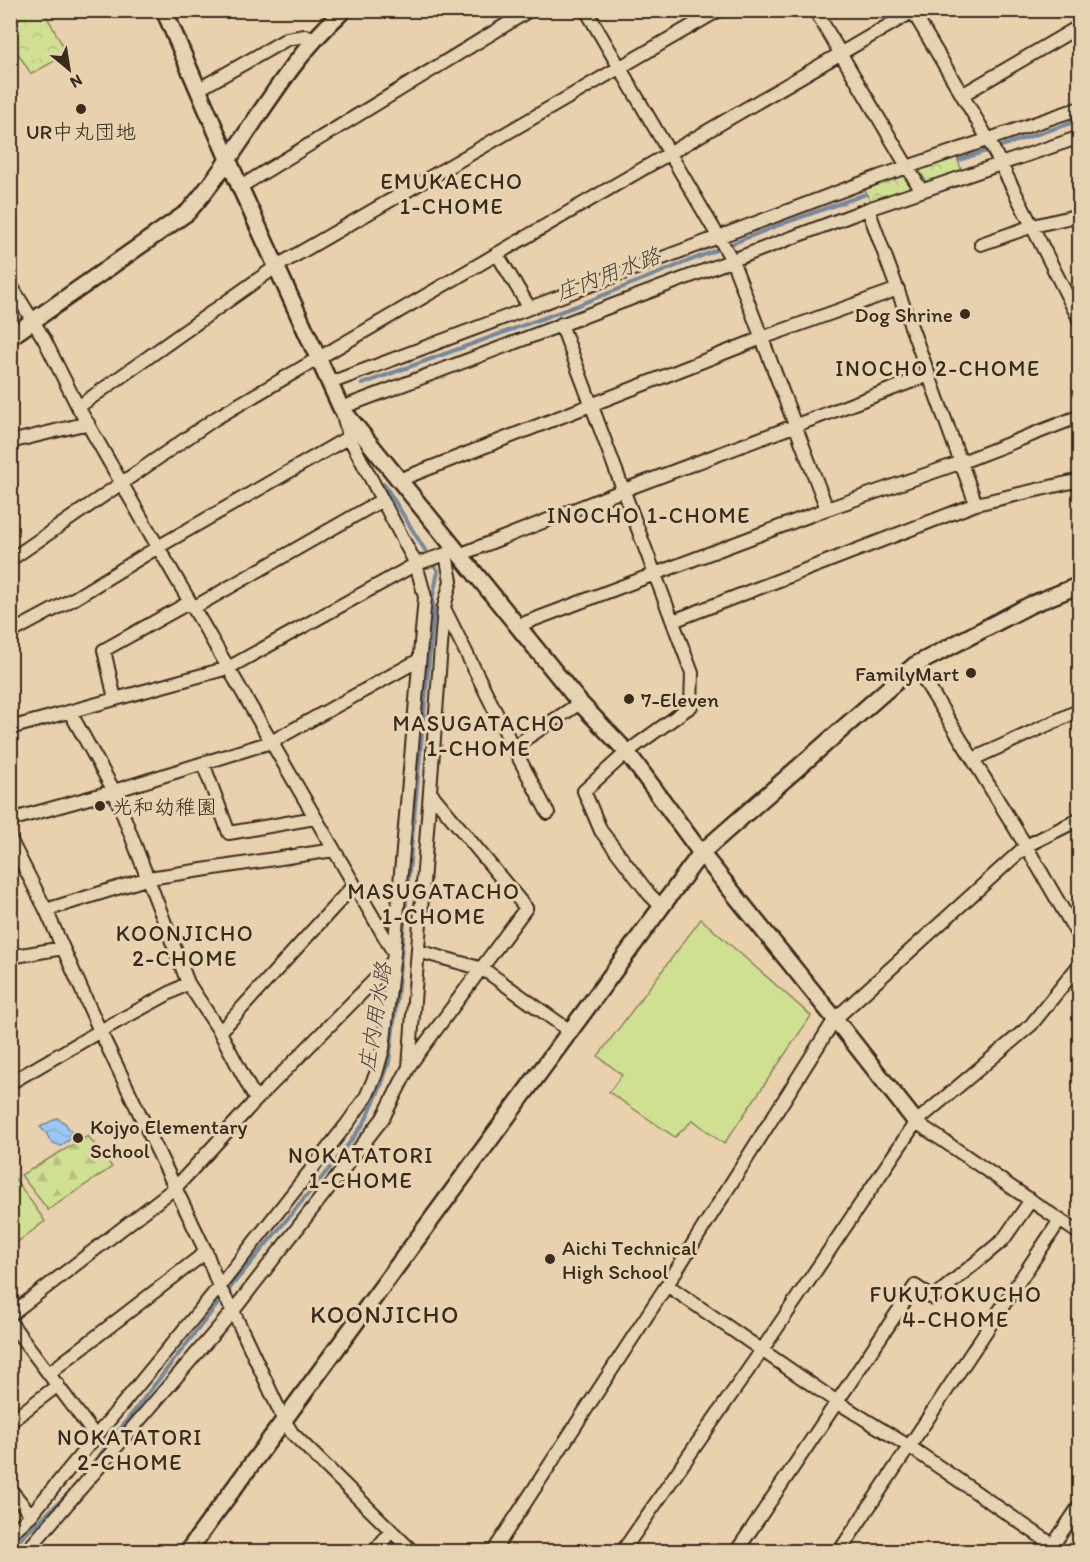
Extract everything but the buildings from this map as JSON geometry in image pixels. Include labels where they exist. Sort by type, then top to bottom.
[{"type":"street","points":[[10,1534],[31,1515],[221,1291],[366,1098],[383,1049],[393,957],[425,597],[421,563],[382,500],[349,437],[342,408],[240,187],[164,10]]},
{"type":"street","points":[[10,337],[188,212],[211,185],[315,38],[344,10]]},
{"type":"street","points":[[240,187],[530,10]]},
{"type":"street","points":[[586,10],[732,260],[827,509]]},
{"type":"street","points":[[78,407],[277,266],[719,10]]},
{"type":"street","points":[[815,10],[921,190]]},
{"type":"street","points":[[10,560],[216,418],[913,11],[1000,163],[1080,321]]},
{"type":"street","points":[[962,95],[1080,26]]},
{"type":"street","points":[[199,89],[287,39],[305,36],[315,38]]},
{"type":"street","points":[[330,383],[907,166],[1080,108]]},
{"type":"street","points":[[342,408],[868,209],[1080,137]]},
{"type":"street","points":[[868,209],[976,504]]},
{"type":"street","points":[[981,244],[1033,226],[1080,215]]},
{"type":"street","points":[[497,254],[529,307]]},
{"type":"street","points":[[10,284],[44,339],[78,407],[334,850],[393,957]]},
{"type":"street","points":[[399,480],[762,338],[898,290]]},
{"type":"street","points":[[561,324],[692,673],[691,706],[627,752],[584,791],[602,831],[649,894],[662,906]]},
{"type":"street","points":[[10,728],[228,668],[421,563],[624,490],[929,375]]},
{"type":"street","points":[[342,408],[399,480],[451,554],[517,626],[580,703],[627,752],[701,853],[916,1122],[1080,1234]]},
{"type":"street","points":[[517,626],[827,509],[962,462],[1080,416]]},
{"type":"street","points":[[10,442],[88,423]]},
{"type":"street","points":[[10,633],[75,598],[158,547],[349,437]]},
{"type":"street","points":[[673,621],[976,504],[1080,480]]},
{"type":"street","points":[[115,699],[104,650],[192,605],[382,500]]},
{"type":"street","points":[[408,1067],[444,607],[451,581],[451,554]]},
{"type":"street","points":[[187,1551],[701,853],[915,665],[1030,605],[1080,585]]},
{"type":"street","points":[[444,607],[548,813]]},
{"type":"street","points":[[10,820],[114,791],[271,742],[419,660]]},
{"type":"street","points":[[915,665],[1080,939]]},
{"type":"street","points":[[513,747],[580,703]]},
{"type":"street","points":[[973,759],[1080,710]]},
{"type":"street","points":[[70,712],[114,791],[188,983],[220,1032],[256,1100]]},
{"type":"street","points":[[203,764],[229,833],[315,818]]},
{"type":"street","points":[[26,1551],[231,1308],[383,1118],[408,1067],[483,969],[526,908],[430,792]]},
{"type":"street","points":[[494,1551],[668,1285],[835,1019],[1026,846],[1080,819]]},
{"type":"street","points":[[10,839],[46,910],[100,1031],[206,1252],[221,1291],[284,1420],[292,1433],[413,1551]]},
{"type":"street","points":[[46,910],[149,878],[334,850]]},
{"type":"street","points":[[220,1032],[354,885]]},
{"type":"street","points":[[10,957],[63,948]]},
{"type":"street","points":[[418,951],[483,969],[570,1031]]},
{"type":"street","points":[[10,1315],[176,1187],[393,957]]},
{"type":"street","points":[[622,1551],[762,1350],[916,1122],[1031,1025],[1080,964]]},
{"type":"street","points":[[10,1083],[188,983]]},
{"type":"street","points":[[736,1551],[915,1286],[933,1298],[1003,1240],[1031,1200]]},
{"type":"street","points":[[838,1551],[910,1447],[1060,1220]]},
{"type":"street","points":[[49,1373],[206,1252]]},
{"type":"street","points":[[668,1285],[837,1402],[910,1447],[1051,1548],[1080,1505]]},
{"type":"street","points":[[10,1322],[96,1437]]},
{"type":"street","points":[[10,1422],[58,1385]]},
{"type":"street","points":[[10,1489],[31,1515]]},
{"type":"street","points":[[374,1551],[392,1531]]},
{"type":"green space","points":[[11,10],[44,11],[67,54],[31,74],[11,42]]},
{"type":"green space","points":[[956,154],[962,172],[930,183],[926,181],[917,167]]},
{"type":"green space","points":[[902,174],[911,188],[871,204],[864,188]]},
{"type":"green space","points":[[701,919],[811,1016],[724,1144],[693,1120],[675,1137],[609,1092],[622,1075],[598,1056]]},
{"type":"green space","points":[[88,1136],[112,1167],[48,1210],[21,1175]]},
{"type":"green space","points":[[11,1173],[45,1221],[10,1247]]},
{"type":"water","points":[[57,1118],[65,1123],[74,1136],[61,1146],[51,1142],[40,1127]]},
{"type":"waterway","name":"庄内用水路","points":[[959,160],[1080,120]]},
{"type":"waterway","name":"庄内用水路","points":[[362,384],[576,306],[779,225],[866,194]]},
{"type":"waterway","name":"庄内用水路","points":[[81,1479],[234,1283],[338,1158],[364,1123],[389,1062],[434,607],[432,601],[438,571],[384,484]]},
{"type":"waterway","name":"庄内用水路","points":[[10,1549],[71,1491]]},
{"type":"place","name":"UR中丸団地","points":[[81,109]]},
{"type":"place","name":"Dog Shrine","points":[[965,314]]},
{"type":"place","name":"FamilyMart","points":[[971,673]]},
{"type":"place","name":"7-Eleven","points":[[629,699]]},
{"type":"place","name":"光和幼稚園","points":[[100,806]]},
{"type":"place","name":"Kojyo Elementary School","points":[[78,1138]]},
{"type":"place","name":"Aichi Technical High School","points":[[550,1259]]},
{"type":"district","name":"EMUKAECHO 1-CHOME","points":[[452,194]]},
{"type":"district","name":"INOCHO 2-CHOME","points":[[938,368]]},
{"type":"district","name":"INOCHO 1-CHOME","points":[[649,515]]},
{"type":"district","name":"MASUGATACHO 1-CHOME","points":[[479,736]]},
{"type":"district","name":"MASUGATACHO 1-CHOME","points":[[434,904]]},
{"type":"district","name":"KOONJICHO 2-CHOME","points":[[185,946]]},
{"type":"district","name":"NOKATATORI 1-CHOME","points":[[361,1168]]},
{"type":"district","name":"FUKUTOKUCHO 4-CHOME","points":[[956,1306]]},
{"type":"district","name":"KOONJICHO","points":[[385,1314]]},
{"type":"district","name":"NOKATATORI 2-CHOME","points":[[130,1450]]}]
